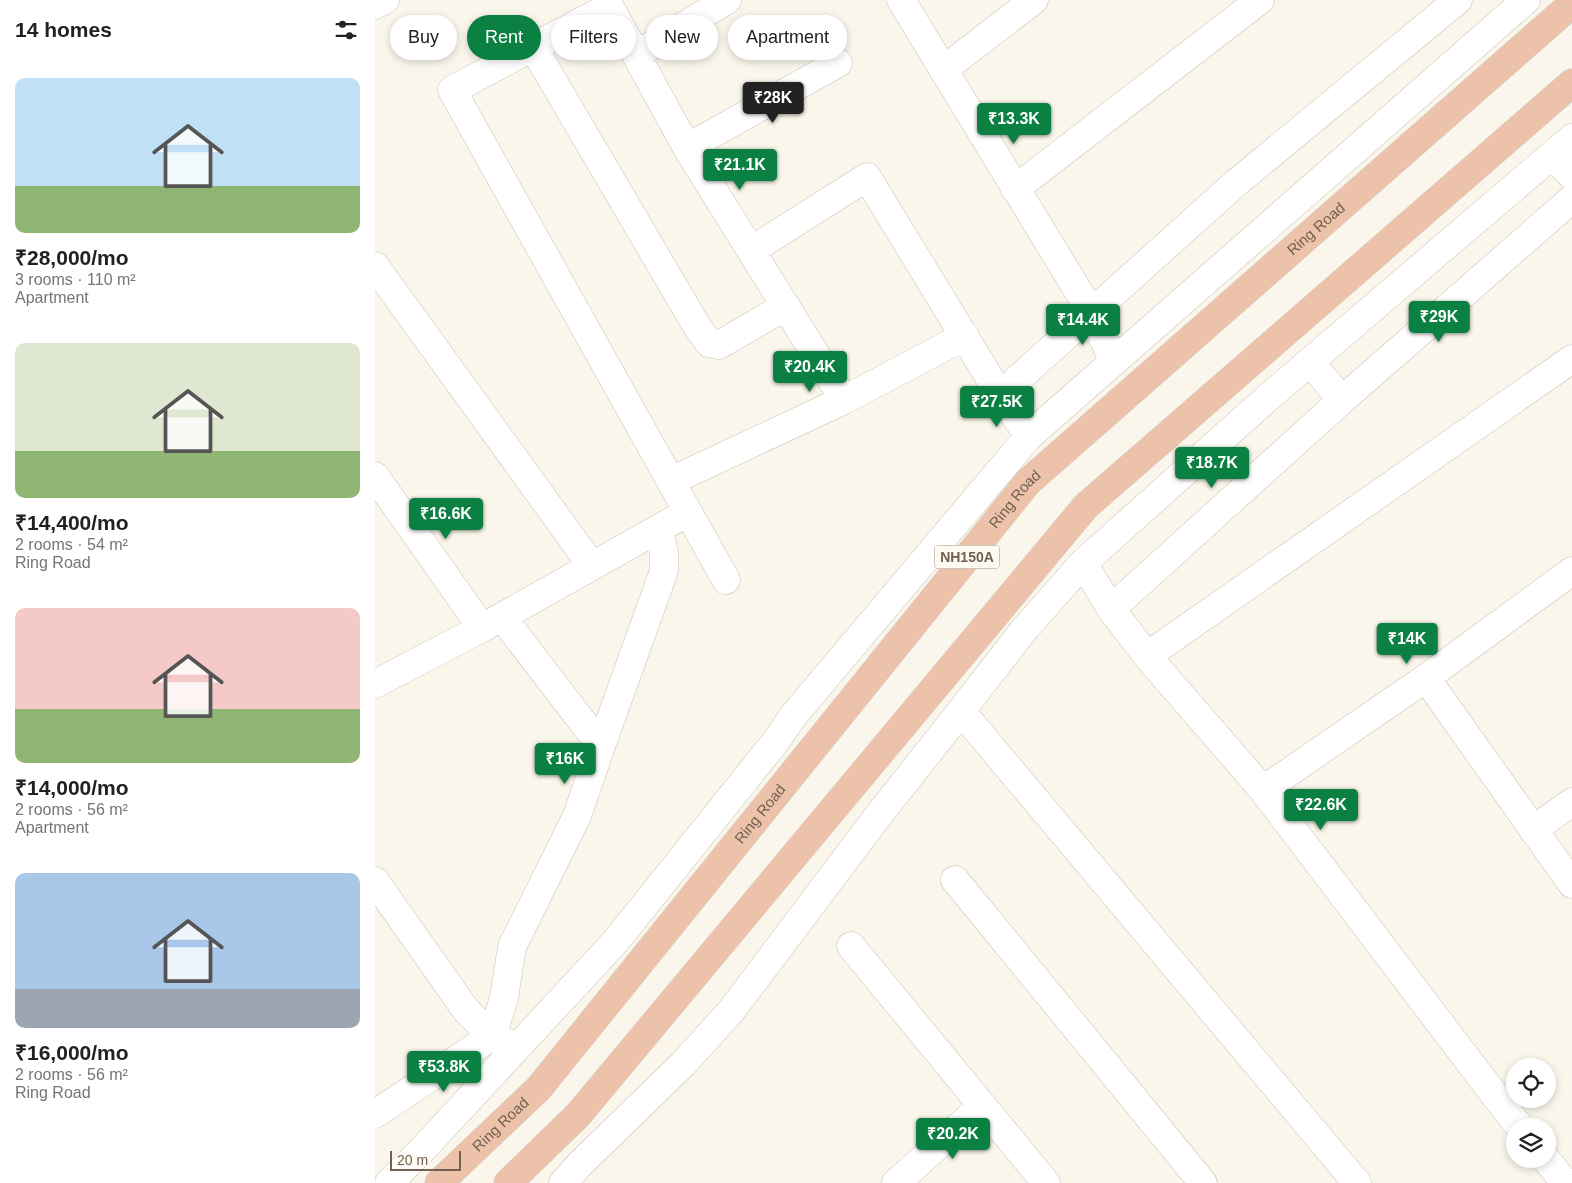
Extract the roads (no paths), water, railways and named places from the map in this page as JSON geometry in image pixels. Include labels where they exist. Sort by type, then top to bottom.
[{"type":"highway","name":"Ring Road","points":[[439,1183],[539,1088],[1028,482],[1572,4]]},
{"type":"highway","points":[[508,1183],[578,1115],[1086,506],[1572,83]]},
{"type":"street","points":[[375,5],[385,0]]},
{"type":"street","points":[[727,0],[636,55],[687,148],[844,400]]},
{"type":"street","points":[[901,0],[1091,312],[1114,362]]},
{"type":"street","points":[[943,70],[1034,0]]},
{"type":"street","points":[[1015,188],[1260,0]]},
{"type":"street","points":[[999,395],[1236,183],[1458,0]]},
{"type":"street","points":[[389,1183],[615,942],[776,741],[794,715],[1029,436],[1525,0]]},
{"type":"street","points":[[541,42],[607,3],[614,15]]},
{"type":"street","points":[[509,60],[452,90],[726,580]]},
{"type":"street","points":[[541,60],[709,343],[719,345],[787,306]]},
{"type":"street","points":[[687,148],[837,63]]},
{"type":"street","points":[[578,1177],[731,1011],[878,816],[1023,631],[1083,563],[1310,362],[1562,147],[1572,176]]},
{"type":"street","points":[[752,250],[867,177],[999,395],[1029,436]]},
{"type":"street","points":[[1111,609],[1342,400],[1572,199]]},
{"type":"street","points":[[375,266],[592,566]]},
{"type":"street","points":[[671,481],[844,400],[965,336]]},
{"type":"street","points":[[1147,656],[1572,359]]},
{"type":"street","points":[[1310,362],[1342,400]]},
{"type":"street","points":[[375,476],[492,623],[601,746]]},
{"type":"street","points":[[375,684],[492,623],[688,512]]},
{"type":"street","points":[[375,1114],[492,1036],[504,998],[512,947],[577,816],[664,571],[664,553],[658,529]]},
{"type":"street","points":[[1083,563],[1111,609],[1147,656],[1263,790],[1513,1118]]},
{"type":"street","points":[[1263,790],[1426,678],[1572,571]]},
{"type":"street","points":[[1426,678],[1572,884]]},
{"type":"street","points":[[961,711],[1357,1183]]},
{"type":"street","points":[[1533,830],[1572,802]]},
{"type":"street","points":[[955,880],[1203,1183]]},
{"type":"street","points":[[375,881],[466,1010],[492,1036],[518,1047]]},
{"type":"street","points":[[851,946],[1046,1183]]},
{"type":"street","points":[[896,1183],[982,1106]]},
{"type":"street","points":[[1553,1168],[1565,1183]]}]
